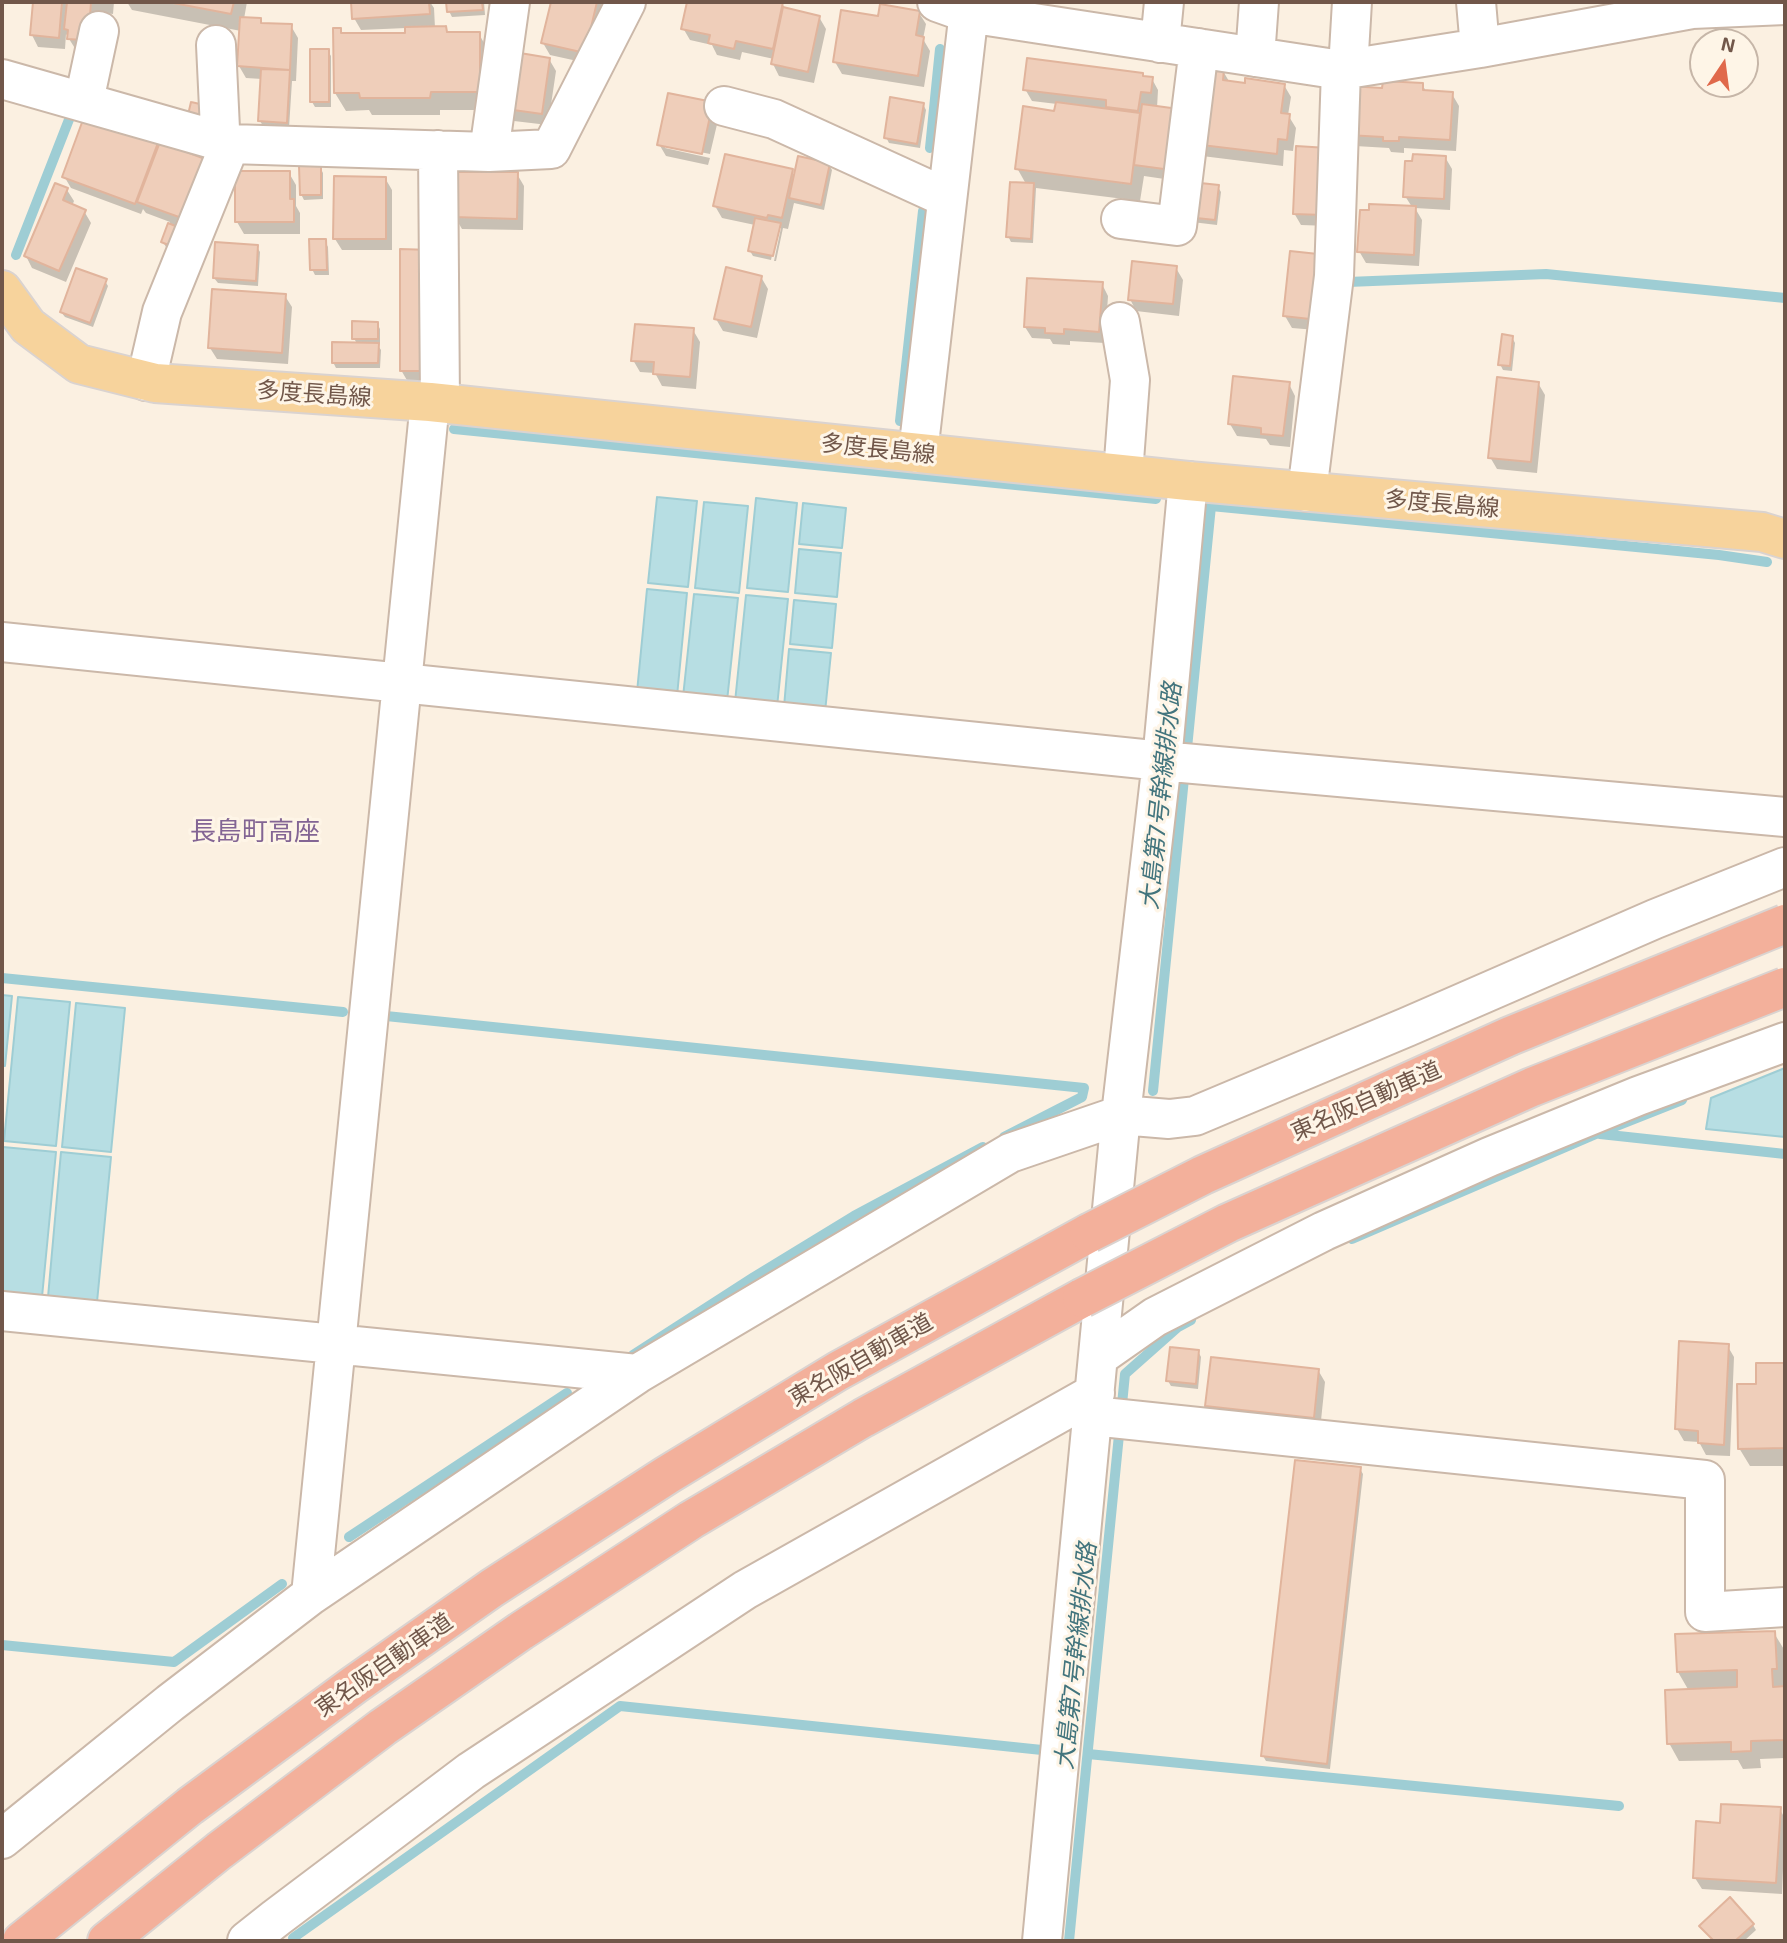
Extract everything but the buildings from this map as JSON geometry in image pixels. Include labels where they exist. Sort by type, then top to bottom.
[{"type":"highway","name":"東名阪自動車道","points":[[22,1941],[190,1806],[354,1685],[492,1588],[667,1475],[838,1371],[1090,1233],[1203,1175],[1497,1042],[1785,924]]},
{"type":"highway","points":[[107,1941],[219,1851],[383,1727],[521,1631],[691,1520],[863,1418],[1082,1298],[1228,1223],[1532,1087],[1785,987]]},
{"type":"main road","name":"多度長島線","points":[[2,293],[28,326],[79,364],[155,383],[435,402],[1188,481],[1762,532],[1785,539]]},
{"type":"street","points":[[489,152],[510,2]]},
{"type":"street","points":[[2,79],[224,142],[489,152],[551,149],[626,2]]},
{"type":"street","points":[[1160,43],[1164,2]]},
{"type":"street","points":[[1255,57],[1259,2]]},
{"type":"street","points":[[1307,492],[1334,276],[1345,70],[1352,2]]},
{"type":"street","points":[[1476,2],[1480,48]]},
{"type":"street","points":[[918,453],[947,198],[958,5],[1160,43],[1345,70],[1480,48],[1590,15],[1691,5],[1784,4]]},
{"type":"street","points":[[84,101],[99,30]]},
{"type":"street","points":[[146,381],[162,312],[224,142],[220,129],[216,45]]},
{"type":"street","points":[[1121,219],[1177,226],[1199,48]]},
{"type":"street","points":[[724,106],[775,119],[947,198]]},
{"type":"street","points":[[311,1595],[401,684],[435,402],[438,150]]},
{"type":"street","points":[[1120,322],[1130,380],[1123,474]]},
{"type":"street","points":[[1042,1941],[1106,1401],[1121,1115],[1178,762],[1188,481]]},
{"type":"street","points":[[2,642],[1178,762],[1785,817]]},
{"type":"street","points":[[2,1839],[160,1711],[311,1595],[637,1374],[1010,1153],[1121,1115],[1169,1119],[1195,1116],[1655,919],[1785,867]]},
{"type":"street","points":[[266,1933],[471,1771],[745,1590],[1106,1401],[1154,1317],[1324,1231],[1489,1157],[1613,1106],[1785,1042]]},
{"type":"street","points":[[2,1311],[637,1374]]},
{"type":"street","points":[[1106,1401],[1704,1480],[1705,1612],[1785,1607]]},
{"type":"water","points":[[657,497],[697,501],[688,587],[648,583]]},
{"type":"water","points":[[756,498],[797,503],[788,592],[747,588]]},
{"type":"water","points":[[704,502],[748,506],[739,593],[695,588]]},
{"type":"water","points":[[803,503],[846,508],[842,548],[799,544]]},
{"type":"water","points":[[799,549],[841,553],[837,597],[795,593]]},
{"type":"water","points":[[647,589],[687,593],[677,696],[637,692]]},
{"type":"water","points":[[694,594],[738,598],[727,701],[683,697]]},
{"type":"water","points":[[746,595],[788,599],[777,707],[735,702]]},
{"type":"water","points":[[794,600],[836,604],[832,648],[790,644]]},
{"type":"water","points":[[789,649],[831,653],[825,712],[784,707]]},
{"type":"water","points":[[2,995],[12,996],[5,1066],[2,1066]]},
{"type":"water","points":[[18,997],[70,1002],[56,1146],[4,1141]]},
{"type":"water","points":[[76,1003],[125,1008],[111,1152],[62,1147]]},
{"type":"water","points":[[1785,1068],[1785,1137],[1706,1129],[1711,1098]]},
{"type":"water","points":[[3,1147],[56,1152],[42,1297],[2,1293]]},
{"type":"water","points":[[61,1152],[111,1157],[97,1302],[48,1297]]},
{"type":"waterway","points":[[930,148],[940,49]]},
{"type":"waterway","points":[[16,255],[70,117]]},
{"type":"waterway","points":[[900,421],[923,211]]},
{"type":"waterway","points":[[1347,288],[1348,282],[1546,274],[1785,298]]},
{"type":"waterway","points":[[454,429],[1156,499]]},
{"type":"waterway","name":"大島第7号幹線排水路","points":[[1153,1091],[1211,506],[1719,555],[1767,562]]},
{"type":"waterway","points":[[2,978],[343,1012]]},
{"type":"waterway","points":[[386,1016],[1084,1088],[1082,1097],[1004,1137]]},
{"type":"waterway","points":[[1352,1239],[1682,1100]]},
{"type":"waterway","points":[[1600,1134],[1785,1154]]},
{"type":"waterway","points":[[633,1355],[854,1216],[983,1147]]},
{"type":"waterway","name":"大島第7号幹線排水路","points":[[1069,1941],[1125,1374],[1178,1327],[1191,1320]]},
{"type":"waterway","points":[[349,1537],[567,1393]]},
{"type":"waterway","points":[[2,1645],[174,1662],[282,1584]]},
{"type":"waterway","points":[[293,1938],[620,1706],[1042,1750]]},
{"type":"waterway","points":[[1088,1754],[1619,1806]]},
{"type":"district","name":"長島町高座","points":[[255,831]]}]
